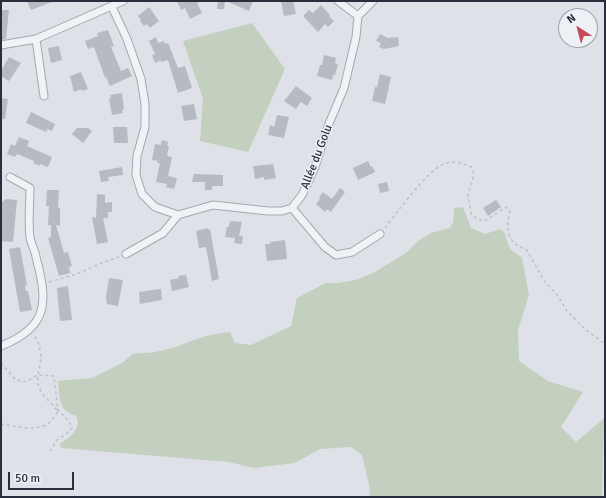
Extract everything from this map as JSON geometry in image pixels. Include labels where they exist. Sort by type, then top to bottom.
[{"type":"street","points":[[1,45],[36,39],[123,1]]},
{"type":"street","points":[[338,1],[358,16],[373,1]]},
{"type":"street","points":[[112,7],[141,79],[145,104],[145,127],[137,156],[136,175],[142,194],[155,207],[178,215]]},
{"type":"street","name":"Allée du Golu","points":[[292,208],[302,195],[315,167],[328,126],[344,88],[356,37],[358,16]]},
{"type":"street","points":[[36,39],[44,96]]},
{"type":"street","points":[[1,346],[12,342],[31,330],[43,306],[42,284],[37,258],[30,237],[30,188],[10,177]]},
{"type":"street","points":[[126,254],[163,233],[178,215],[213,205],[268,211],[282,211],[292,208],[325,248],[336,255],[352,252],[380,234]]},
{"type":"path","points":[[380,234],[426,176],[444,164],[460,162],[471,167],[474,176],[468,194],[471,214],[477,219],[485,221],[506,206],[510,212],[507,222],[510,238],[517,247],[526,249],[545,282],[558,296],[566,311],[587,331],[605,344]]},
{"type":"path","points":[[42,284],[77,274],[126,254]]},
{"type":"path","points":[[31,330],[36,337],[40,348],[40,365],[37,375],[39,385],[42,392],[58,411],[65,416],[72,428],[57,440],[50,451]]},
{"type":"path","points":[[1,363],[14,378],[22,382],[28,381],[37,375],[54,376],[58,411],[51,421],[42,427],[30,428],[1,424]]},
{"type":"green space","points":[[252,23],[285,69],[248,152],[200,141],[203,99],[183,41]]},
{"type":"green space","points":[[463,207],[471,228],[485,234],[500,229],[504,232],[510,249],[522,258],[529,295],[518,330],[519,361],[548,381],[583,392],[561,427],[576,442],[604,418],[602,497],[370,497],[369,485],[362,455],[351,447],[320,449],[295,463],[254,468],[229,462],[61,448],[60,444],[76,429],[77,421],[76,416],[66,410],[61,403],[58,381],[92,378],[122,363],[134,353],[162,351],[206,336],[230,332],[235,343],[251,345],[291,326],[297,298],[326,283],[356,280],[373,273],[406,253],[418,241],[431,233],[450,228],[453,222],[454,208]]},
{"type":"building","points":[[27,1],[52,1],[52,2],[31,10]]},
{"type":"building","points":[[177,1],[202,1],[197,3],[202,13],[190,19],[185,8],[181,10]]},
{"type":"building","points":[[218,1],[225,1],[224,9],[217,9]]},
{"type":"building","points":[[226,1],[253,1],[249,11]]},
{"type":"building","points":[[281,1],[293,1],[296,14],[284,16]]},
{"type":"building","points":[[321,5],[334,21],[328,27],[325,24],[318,32],[303,16],[309,10],[313,13]]},
{"type":"building","points":[[149,7],[159,21],[150,28],[147,24],[144,26],[138,16]]},
{"type":"building","points":[[1,10],[9,10],[6,39],[1,40]]},
{"type":"building","points":[[108,30],[114,46],[111,47],[121,71],[128,68],[132,76],[110,86],[106,77],[105,78],[94,47],[88,49],[85,41],[98,36],[97,33]]},
{"type":"building","points":[[380,34],[388,38],[398,37],[399,46],[384,49],[379,47],[381,43],[376,41]]},
{"type":"building","points":[[156,37],[158,43],[164,41],[165,44],[168,43],[178,68],[185,66],[192,88],[178,93],[168,60],[161,62],[161,60],[155,63],[152,55],[155,54],[149,41]]},
{"type":"building","points":[[59,46],[62,60],[51,63],[48,48]]},
{"type":"building","points":[[324,55],[336,58],[335,63],[338,64],[332,80],[317,76],[320,65],[322,65]]},
{"type":"building","points":[[9,57],[21,63],[9,81],[1,76],[1,71]]},
{"type":"building","points":[[81,72],[88,89],[82,91],[81,89],[74,92],[70,76]]},
{"type":"building","points":[[380,74],[391,77],[385,104],[372,101]]},
{"type":"building","points":[[296,86],[312,98],[307,106],[301,102],[296,109],[284,101]]},
{"type":"building","points":[[122,93],[123,113],[112,115],[109,99],[111,98],[110,95]]},
{"type":"building","points":[[1,98],[8,99],[5,119],[1,119]]},
{"type":"building","points":[[194,104],[197,119],[184,121],[181,106]]},
{"type":"building","points":[[31,112],[55,124],[52,131],[47,129],[46,132],[26,123]]},
{"type":"building","points":[[277,115],[289,117],[284,138],[268,135],[270,125],[274,127]]},
{"type":"building","points":[[113,127],[127,127],[128,143],[114,143]]},
{"type":"building","points":[[77,128],[88,128],[92,131],[83,143],[72,134]]},
{"type":"building","points":[[19,137],[29,141],[27,146],[52,157],[48,167],[40,164],[39,166],[33,163],[34,161],[17,154],[15,157],[7,154],[11,144],[15,146]]},
{"type":"building","points":[[162,140],[168,142],[167,146],[169,146],[167,156],[172,157],[168,176],[177,178],[174,189],[166,187],[167,184],[156,182],[160,163],[152,160],[155,144],[161,145]]},
{"type":"building","points":[[368,161],[375,172],[358,180],[353,168]]},
{"type":"building","points":[[273,164],[276,178],[264,180],[264,177],[255,179],[253,166]]},
{"type":"building","points":[[122,167],[123,175],[108,177],[109,181],[101,182],[99,171]]},
{"type":"building","points":[[194,174],[223,175],[223,186],[212,186],[212,190],[205,190],[205,182],[192,182]]},
{"type":"building","points":[[387,182],[389,191],[380,193],[378,184]]},
{"type":"building","points":[[340,188],[345,192],[331,212],[327,209],[325,212],[316,204],[323,192],[332,199]]},
{"type":"building","points":[[47,190],[59,190],[58,208],[60,208],[60,226],[56,225],[64,253],[68,252],[72,266],[69,267],[70,273],[59,276],[48,238],[51,237],[51,225],[48,225],[49,206],[46,206]]},
{"type":"building","points":[[97,194],[105,195],[105,203],[112,202],[112,212],[108,212],[108,218],[103,218],[108,242],[97,244],[92,217],[96,218]]},
{"type":"building","points":[[6,199],[17,200],[13,242],[1,241],[1,203]]},
{"type":"building","points":[[496,200],[501,207],[488,216],[483,208]]},
{"type":"building","points":[[230,221],[242,222],[239,236],[243,236],[242,244],[234,243],[235,238],[225,237]]},
{"type":"building","points":[[208,228],[208,230],[210,229],[219,279],[212,281],[206,247],[199,248],[196,231]]},
{"type":"building","points":[[285,240],[287,259],[267,261],[265,244]]},
{"type":"building","points":[[20,247],[27,285],[25,286],[26,291],[28,291],[32,310],[20,312],[9,249]]},
{"type":"building","points":[[186,275],[189,287],[172,291],[170,280],[179,278],[178,276]]},
{"type":"building","points":[[109,278],[123,280],[118,306],[107,304],[106,297]]},
{"type":"building","points":[[68,286],[72,320],[60,321],[57,288]]},
{"type":"building","points":[[161,289],[162,300],[140,304],[139,292]]}]
